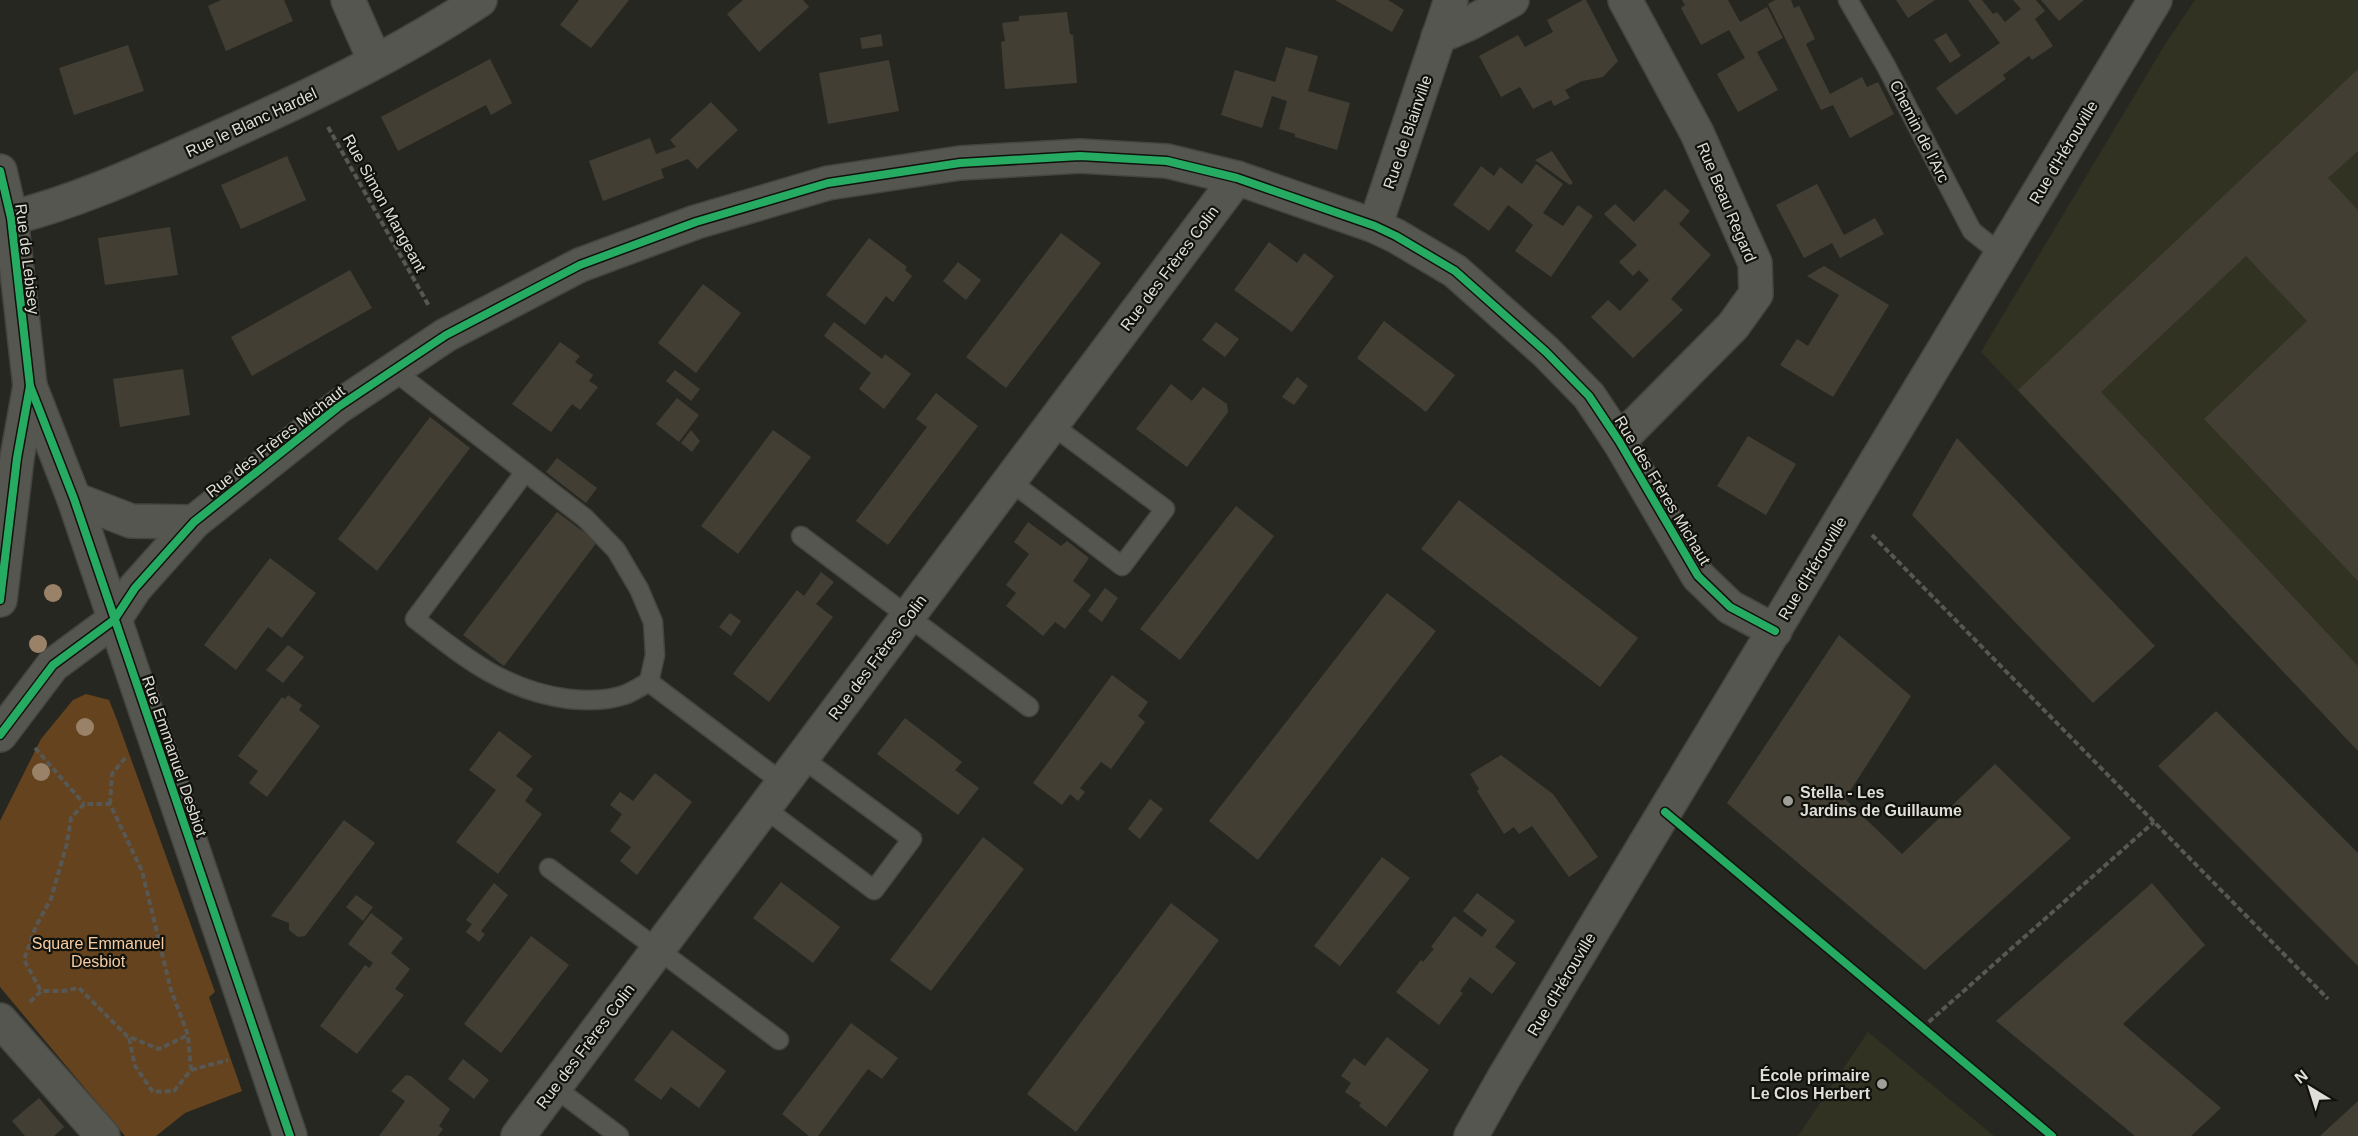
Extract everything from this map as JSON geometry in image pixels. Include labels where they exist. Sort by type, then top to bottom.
[{"type":"street","points":[[348,0],[375,61]]},
{"type":"street","name":"Rue le Blanc Hardel","points":[[11,218],[48,209],[163,162],[308,97],[443,25],[480,0]]},
{"type":"street","name":"Rue de Blainville","points":[[1375,226],[1451,0]]},
{"type":"street","points":[[1438,37],[1512,0]]},
{"type":"street","name":"Rue Beau Regard","points":[[1619,441],[1733,326],[1755,294],[1755,263],[1697,133],[1625,0]]},
{"type":"street","name":"Rue d'Hérouville","points":[[1471,1136],[1504,1076],[2155,0]]},
{"type":"street","name":"Rue des Frères Michaut","points":[[114,620],[135,588],[194,522],[338,407],[446,335],[580,266],[696,222],[828,183],[960,163],[1080,156],[1167,161],[1237,178],[1375,226],[1455,271],[1510,318],[1589,396],[1619,441],[1698,576],[1730,607],[1774,631]]},
{"type":"street","name":"Rue de Lebisey","points":[[0,171],[11,218],[30,386],[17,458],[0,600]]},
{"type":"street","name":"Rue des Frères Colin","points":[[518,1136],[1237,178]]},
{"type":"street","name":"Rue Emmanuel Desbiot","points":[[30,386],[74,499],[290,1136]]},
{"type":"street","points":[[74,499],[131,521],[194,522]]},
{"type":"street","points":[[0,735],[53,665],[114,620]]},
{"type":"street","points":[[3,1023],[102,1136]]},
{"type":"lane","name":"Chemin de l'Arc","points":[[1848,0],[1886,66],[1972,231],[2001,254]]},
{"type":"lane","points":[[393,370],[585,518],[616,550],[630,572],[653,622],[655,655],[649,682],[625,695],[593,701],[538,692],[513,685],[474,663],[415,619],[525,472]]},
{"type":"lane","points":[[1010,481],[1122,566],[1137,547],[1165,509],[1052,425]]},
{"type":"lane","points":[[801,536],[1029,707]]},
{"type":"lane","points":[[649,682],[874,890],[912,839],[802,758]]},
{"type":"lane","points":[[549,868],[779,1040]]},
{"type":"lane","points":[[554,1087],[619,1136]]},
{"type":"path","points":[[1866,529],[2328,999]]},
{"type":"path","points":[[31,744],[84,804]]},
{"type":"path","points":[[130,751],[112,774],[110,804],[142,871],[171,990],[188,1035],[191,1070]]},
{"type":"path","points":[[41,991],[24,960],[36,926],[51,899],[67,843],[71,818],[84,804],[110,804]]},
{"type":"path","points":[[1922,1028],[2154,822]]},
{"type":"path","points":[[3,1023],[41,991],[79,988],[128,1037],[159,1049],[188,1035]]},
{"type":"path","points":[[128,1037],[135,1066],[153,1092],[174,1090],[191,1070],[216,1065],[235,1057]]},
{"type":"shaded area","points":[[2195,0],[2358,0],[2358,751],[1981,352],[2164,46]]},
{"type":"shaded area","name":"École primaire Le Clos Herbert","points":[[1868,1032],[1994,1136],[1798,1136]]},
{"type":"green space","name":"Square Emmanuel Desbiot","points":[[86,694],[109,700],[117,720],[215,992],[209,997],[242,1091],[185,1113],[156,1136],[125,1136],[0,987],[0,821],[41,739],[73,700]]},
{"type":"building","points":[[221,0],[284,0],[293,21],[226,51],[208,6]]},
{"type":"building","points":[[579,0],[629,0],[591,48],[560,25]]},
{"type":"building","points":[[743,0],[803,0],[809,7],[759,52],[727,14]]},
{"type":"building","points":[[1335,0],[1388,0],[1404,10],[1392,32]]},
{"type":"building","points":[[1586,0],[1618,61],[1603,77],[1582,81],[1565,90],[1570,98],[1554,106],[1551,100],[1533,109],[1520,87],[1501,97],[1479,56],[1518,35],[1525,47],[1553,32],[1547,20]]},
{"type":"building","points":[[1682,0],[1728,0],[1740,22],[1767,7],[1783,38],[1757,52],[1778,90],[1738,112],[1717,74],[1745,58],[1729,30],[1701,45],[1681,8],[1685,5]]},
{"type":"building","points":[[1775,0],[1791,0],[1794,8],[1799,6],[1815,39],[1806,44],[1830,94],[1862,77],[1867,87],[1878,82],[1894,114],[1850,138],[1833,105],[1821,110],[1768,4]]},
{"type":"building","points":[[1896,0],[1935,0],[1908,18]]},
{"type":"building","points":[[1968,0],[1982,0],[1993,14],[1997,12],[2005,22],[2021,9],[2013,0],[2036,0],[2045,11],[2035,19],[2053,46],[2032,60],[2029,56],[2003,75],[2006,79],[1956,115],[1936,88],[2000,43]]},
{"type":"building","points":[[2041,0],[2084,0],[2059,21]]},
{"type":"building","points":[[1067,12],[1070,34],[1073,35],[1077,83],[1005,89],[1001,42],[1005,41],[1002,23],[1019,21],[1019,16]]},
{"type":"building","points":[[1946,33],[1961,56],[1950,63],[1934,40]]},
{"type":"building","points":[[881,34],[883,46],[862,49],[860,38]]},
{"type":"building","points":[[128,45],[144,91],[74,115],[59,68]]},
{"type":"building","points":[[1286,47],[1318,56],[1308,91],[1350,103],[1337,150],[1295,137],[1295,134],[1279,129],[1287,101],[1272,96],[1262,128],[1221,115],[1235,70],[1275,82]]},
{"type":"building","points":[[490,59],[512,103],[491,115],[486,105],[398,151],[381,117]]},
{"type":"building","points":[[889,60],[899,111],[828,124],[819,73]]},
{"type":"building","points":[[2358,69],[2358,151],[2328,178],[2358,210],[2358,581],[2204,419],[2307,321],[2246,256],[2101,392],[2358,666],[2358,751],[2018,390]]},
{"type":"building","points":[[711,102],[738,130],[697,169],[688,159],[661,169],[664,178],[603,201],[589,161],[650,138],[656,154],[676,147],[670,140]]},
{"type":"building","points":[[1552,151],[1573,183],[1570,185],[1535,160]]},
{"type":"building","points":[[287,156],[306,200],[241,229],[221,185]]},
{"type":"building","points":[[1536,164],[1563,184],[1543,213],[1563,226],[1578,205],[1593,216],[1551,277],[1515,251],[1533,225],[1508,205],[1489,231],[1453,205],[1481,166],[1494,176],[1500,167],[1522,184]]},
{"type":"building","points":[[1817,184],[1844,235],[1875,218],[1884,234],[1840,258],[1832,243],[1804,258],[1776,205]]},
{"type":"building","points":[[1665,189],[1690,211],[1679,224],[1711,255],[1671,299],[1683,310],[1633,358],[1591,317],[1608,300],[1620,311],[1649,280],[1639,270],[1633,276],[1619,262],[1637,245],[1604,214],[1615,204],[1634,222]]},
{"type":"building","points":[[170,227],[178,275],[105,285],[98,238]]},
{"type":"building","points":[[1061,233],[1101,263],[1006,388],[966,357]]},
{"type":"building","points":[[869,238],[907,267],[905,270],[912,276],[893,302],[886,296],[865,325],[826,295]]},
{"type":"building","points":[[1269,242],[1297,263],[1304,253],[1334,276],[1292,332],[1234,290]]},
{"type":"building","points":[[958,262],[981,280],[966,300],[943,281]]},
{"type":"building","points":[[1824,266],[1889,305],[1833,397],[1780,365],[1797,339],[1808,346],[1839,295],[1807,276]]},
{"type":"building","points":[[350,270],[372,308],[252,376],[231,337]]},
{"type":"building","points":[[703,284],[741,313],[696,373],[658,343]]},
{"type":"building","points":[[1384,321],[1455,375],[1426,412],[1357,358]]},
{"type":"building","points":[[834,322],[882,359],[885,354],[911,374],[884,409],[859,389],[871,373],[824,336]]},
{"type":"building","points":[[1216,322],[1239,339],[1225,357],[1202,340]]},
{"type":"building","points":[[560,342],[580,356],[575,362],[593,375],[589,381],[598,387],[580,410],[572,404],[551,432],[512,404]]},
{"type":"building","points":[[183,369],[190,415],[120,427],[113,379]]},
{"type":"building","points":[[675,370],[700,389],[691,401],[666,381]]},
{"type":"building","points":[[1297,377],[1308,386],[1294,405],[1282,397]]},
{"type":"building","points":[[1171,384],[1192,401],[1203,387],[1227,404],[1228,412],[1187,467],[1136,429]]},
{"type":"building","points":[[936,393],[978,426],[888,545],[856,521],[927,427],[916,419]]},
{"type":"building","points":[[677,398],[699,415],[679,442],[656,424]]},
{"type":"building","points":[[430,417],[470,448],[377,571],[338,539]]},
{"type":"building","points":[[691,430],[700,441],[692,452],[681,443]]},
{"type":"building","points":[[773,430],[811,457],[738,554],[701,526]]},
{"type":"building","points":[[1748,436],[1796,464],[1766,515],[1717,486]]},
{"type":"building","points":[[1957,438],[2155,646],[2093,703],[1912,515]]},
{"type":"building","points":[[557,458],[597,488],[586,503],[546,472]]},
{"type":"building","points":[[1459,500],[1638,638],[1600,687],[1421,549]]},
{"type":"building","points":[[1236,506],[1274,536],[1180,660],[1140,629]]},
{"type":"building","points":[[557,512],[597,542],[504,666],[463,635]]},
{"type":"building","points":[[1028,522],[1061,546],[1067,541],[1089,558],[1073,581],[1091,595],[1065,629],[1055,622],[1043,636],[1006,606],[1016,593],[1006,585],[1029,554],[1014,542]]},
{"type":"building","points":[[270,558],[316,593],[282,638],[268,627],[236,670],[204,645]]},
{"type":"building","points":[[821,572],[834,582],[816,604],[833,617],[769,702],[733,674],[797,590],[804,596]]},
{"type":"building","points":[[1105,588],[1118,598],[1102,622],[1088,611]]},
{"type":"building","points":[[1387,593],[1436,631],[1258,860],[1209,821]]},
{"type":"building","points":[[730,613],[741,621],[731,636],[719,627]]},
{"type":"building","name":"Stella - Les Jardins de Guillaume","points":[[1839,635],[1911,696],[1845,799],[1902,854],[1995,764],[2071,838],[1925,970],[1727,803]]},
{"type":"building","points":[[288,645],[304,657],[283,683],[266,670]]},
{"type":"building","points":[[1112,675],[1148,702],[1138,716],[1145,722],[1111,769],[1101,762],[1080,788],[1085,792],[1078,801],[1070,794],[1062,805],[1033,783]]},
{"type":"building","points":[[288,695],[302,705],[299,710],[320,726],[267,797],[249,783],[258,771],[238,756],[282,697],[285,699]]},
{"type":"building","points":[[2216,711],[2358,853],[2358,966],[2158,766]]},
{"type":"building","points":[[905,718],[962,762],[955,770],[979,788],[958,815],[877,754]]},
{"type":"building","points":[[499,731],[532,756],[516,776],[533,789],[525,801],[542,814],[498,874],[456,842],[496,790],[469,770]]},
{"type":"building","points":[[1501,755],[1553,794],[1598,857],[1569,877],[1532,826],[1519,834],[1514,827],[1504,834],[1477,791],[1479,789],[1470,774]]},
{"type":"building","points":[[655,773],[692,802],[637,875],[620,861],[631,847],[610,831],[622,814],[610,805],[620,792],[633,801]]},
{"type":"building","points":[[1150,799],[1163,809],[1140,839],[1128,829]]},
{"type":"building","points":[[344,820],[375,843],[305,936],[298,937],[289,930],[289,923],[271,916]]},
{"type":"building","points":[[983,837],[1024,869],[931,991],[890,960]]},
{"type":"building","points":[[1382,857],[1410,878],[1340,966],[1314,946]]},
{"type":"building","points":[[781,882],[840,927],[813,963],[753,918]]},
{"type":"building","points":[[494,883],[508,895],[481,931],[485,934],[479,942],[466,932],[472,924],[466,920]]},
{"type":"building","points":[[2152,883],[2205,945],[2123,1024],[2221,1108],[2191,1136],[2135,1136],[1996,1021]]},
{"type":"building","points":[[1477,893],[1515,921],[1495,947],[1516,963],[1492,994],[1470,977],[1460,991],[1463,993],[1439,1025],[1396,992],[1421,960],[1423,962],[1434,949],[1431,947],[1454,916],[1482,937],[1487,930],[1463,911]]},
{"type":"building","points":[[356,895],[373,907],[363,921],[346,907]]},
{"type":"building","points":[[1171,903],[1219,940],[1076,1132],[1027,1094]]},
{"type":"building","points":[[371,913],[403,938],[391,953],[410,969],[395,989],[404,995],[357,1054],[320,1026],[365,965],[369,968],[373,963],[348,944]]},
{"type":"building","points":[[531,936],[569,965],[501,1053],[464,1024]]},
{"type":"building","points":[[851,1023],[898,1058],[882,1079],[868,1069],[818,1136],[809,1136],[782,1114]]},
{"type":"building","points":[[672,1030],[726,1071],[699,1108],[671,1087],[661,1100],[634,1080]]},
{"type":"building","points":[[1387,1037],[1429,1070],[1386,1127],[1359,1106],[1361,1103],[1345,1092],[1351,1083],[1341,1076],[1354,1058],[1365,1066]]},
{"type":"building","points":[[463,1059],[489,1080],[474,1099],[448,1079]]},
{"type":"building","points":[[406,1075],[411,1076],[450,1109],[439,1126],[443,1129],[438,1136],[379,1136],[405,1101],[391,1091]]},
{"type":"building","points":[[39,1098],[64,1127],[54,1136],[25,1136],[12,1121]]},
{"type":"building","points":[[2358,1101],[2358,1136],[2320,1136]]},
{"type":"cycle path","points":[[0,735],[53,665],[114,620],[135,588],[194,522],[338,407],[446,335],[580,265],[696,222],[828,183],[960,163],[1080,156],[1167,161],[1237,178],[1375,226],[1396,236],[1455,271],[1546,352],[1589,396],[1619,441],[1698,576],[1730,607],[1775,631]]},
{"type":"cycle path","points":[[0,171],[11,218],[30,386],[17,458],[0,600]]},
{"type":"cycle path","points":[[30,386],[74,499],[290,1136]]},
{"type":"cycle path","points":[[1665,812],[2052,1136]]},
{"type":"place","name":"Stella - Les Jardins de Guillaume","points":[[1788,801]]},
{"type":"place","name":"École primaire Le Clos Herbert","points":[[1882,1084]]}]
